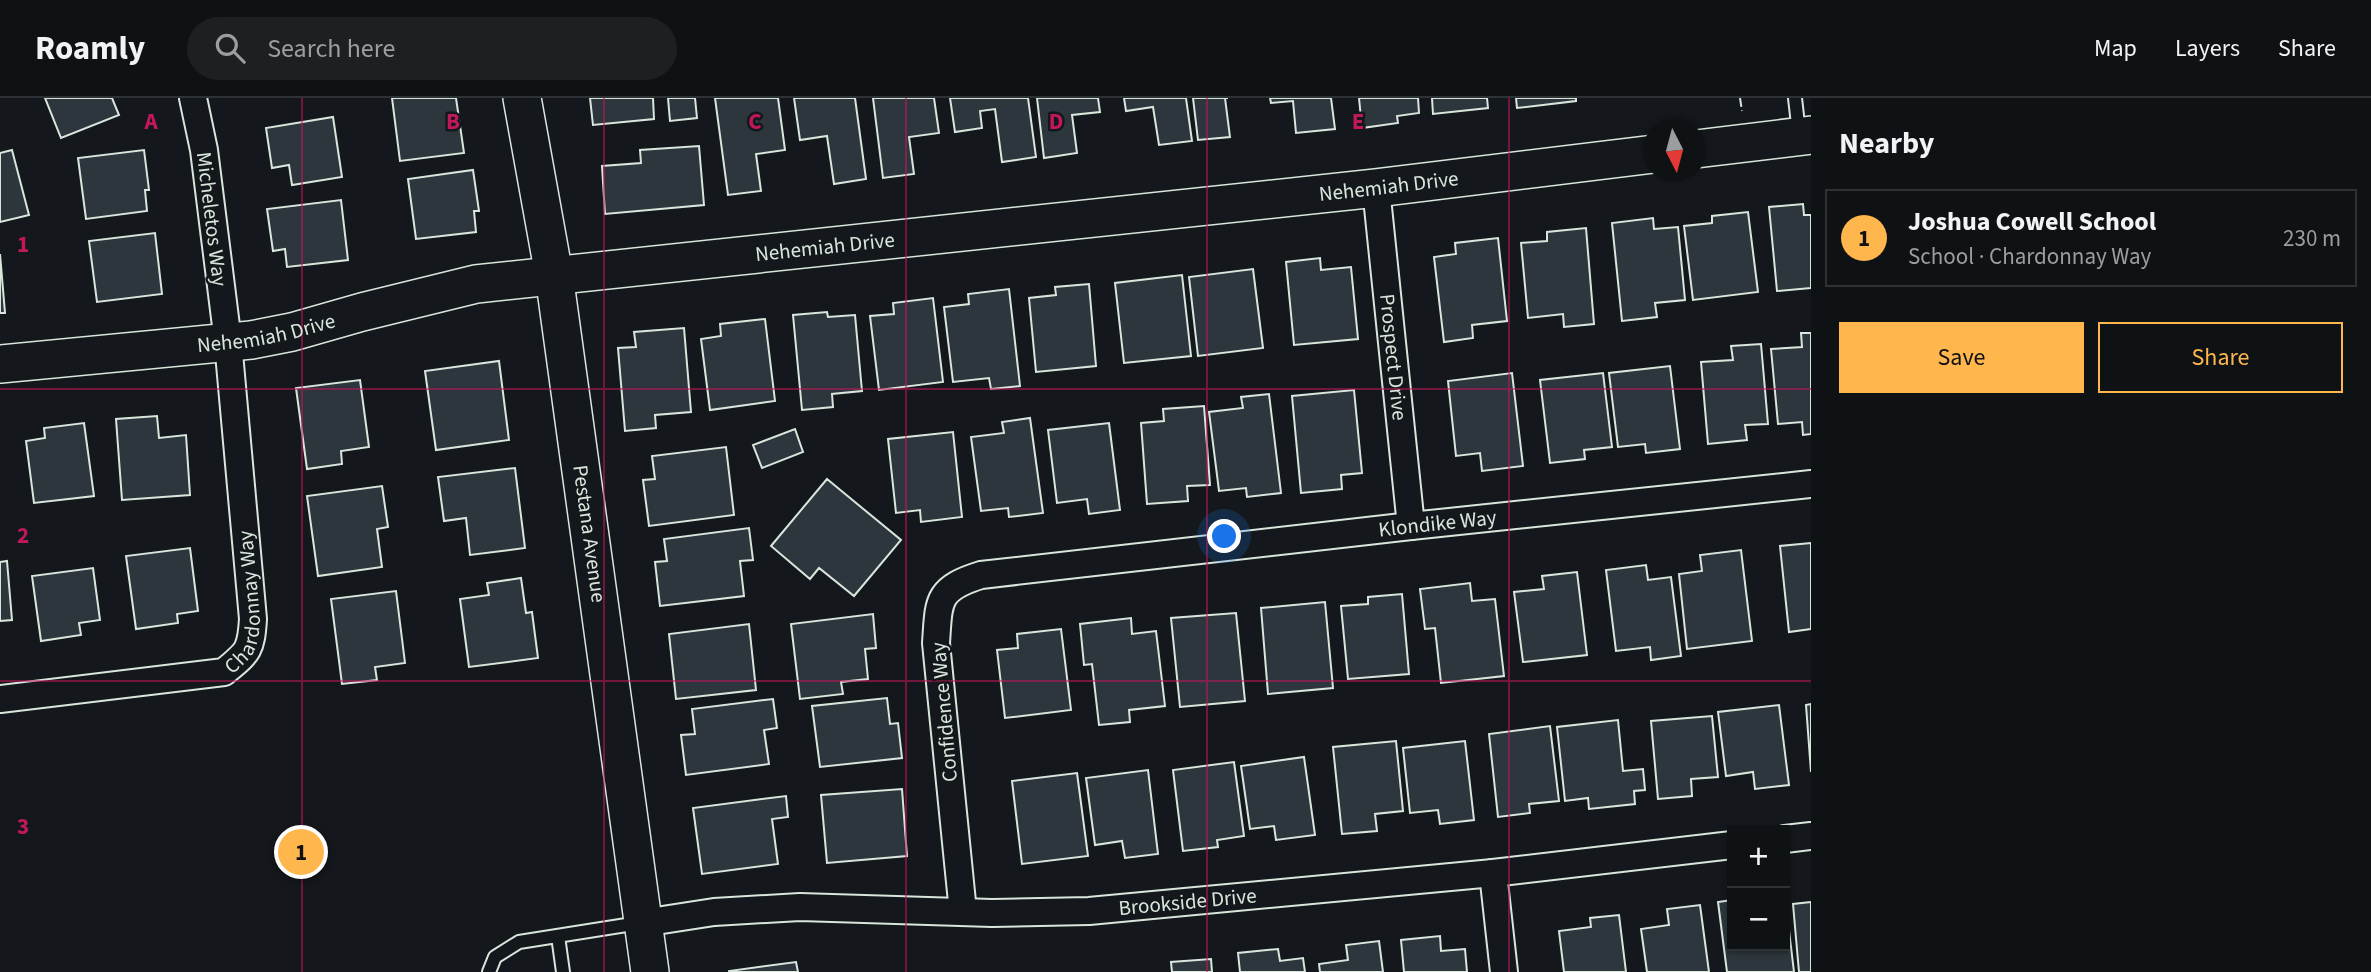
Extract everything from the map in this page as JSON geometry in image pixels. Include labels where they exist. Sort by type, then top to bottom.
[{"type":"street","name":"Micheletos Way","points":[[193,98],[204,150],[228,341]]},
{"type":"street","name":"Pestana Avenue","points":[[522,98],[554,275],[650,972]]},
{"type":"street","points":[[1706,148],[1805,136]]},
{"type":"street","name":"Nehemiah Drive","points":[[0,364],[251,340],[292,332],[476,284],[1376,188],[1643,155]]},
{"type":"street","name":"Prospect Drive","points":[[1376,188],[1411,526]]},
{"type":"street","name":"Chardonnay Way","points":[[0,699],[224,672],[247,654],[252,641],[253,619],[228,341]]},
{"type":"street","name":"Klondike Way","points":[[1062,566],[1811,484]]},
{"type":"street","name":"Confidence Way","points":[[963,912],[936,643],[939,602],[947,591],[963,581],[981,575],[1062,566]]},
{"type":"street","points":[[1790,838],[1811,836]]},
{"type":"street","name":"Brookside Drive","points":[[643,923],[714,912],[800,907],[963,912],[1090,911],[1493,873],[1727,846]]},
{"type":"street","points":[[1493,873],[1504,972]]},
{"type":"lane","points":[[1795,98],[1805,136]]},
{"type":"lane","points":[[489,972],[495,957],[519,942],[643,923]]},
{"type":"lane","points":[[558,936],[563,972]]},
{"type":"building","points":[[45,98],[112,98],[119,115],[61,138]]},
{"type":"building","points":[[392,98],[456,98],[464,153],[400,161]]},
{"type":"building","points":[[590,98],[653,98],[654,119],[593,125]]},
{"type":"building","points":[[668,98],[695,98],[697,118],[670,121]]},
{"type":"building","points":[[715,98],[778,98],[785,150],[756,154],[761,191],[728,195]]},
{"type":"building","points":[[794,98],[855,98],[866,179],[834,184],[827,136],[800,140]]},
{"type":"building","points":[[873,98],[934,98],[939,133],[909,137],[914,174],[883,178]]},
{"type":"building","points":[[950,98],[1028,98],[1036,157],[1002,162],[995,109],[980,111],[982,128],[955,132]]},
{"type":"building","points":[[1037,98],[1098,98],[1100,112],[1072,115],[1077,153],[1044,158]]},
{"type":"building","points":[[1124,98],[1186,98],[1192,141],[1159,145],[1153,107],[1126,111]]},
{"type":"building","points":[[1193,98],[1225,98],[1230,137],[1198,140]]},
{"type":"building","points":[[1270,98],[1331,98],[1335,129],[1296,133],[1293,101],[1271,103]]},
{"type":"building","points":[[1359,98],[1418,98],[1419,113],[1397,116],[1398,123],[1362,128]]},
{"type":"building","points":[[1432,98],[1487,98],[1488,108],[1433,114]]},
{"type":"building","points":[[1516,98],[1576,98],[1576,101],[1517,108]]},
{"type":"building","points":[[333,117],[342,177],[292,185],[289,165],[272,168],[266,128]]},
{"type":"building","points":[[699,146],[704,205],[605,214],[602,166],[641,163],[640,150]]},
{"type":"building","points":[[12,150],[29,215],[0,222],[0,153]]},
{"type":"building","points":[[144,150],[149,190],[145,190],[147,211],[86,219],[78,158]]},
{"type":"building","points":[[473,170],[479,211],[474,211],[476,232],[416,239],[408,179]]},
{"type":"building","points":[[341,200],[348,260],[287,267],[285,249],[273,251],[267,209]]},
{"type":"building","points":[[1803,204],[1804,215],[1811,215],[1811,288],[1777,291],[1769,207]]},
{"type":"building","points":[[1748,212],[1758,292],[1693,300],[1684,226],[1712,223],[1712,216]]},
{"type":"building","points":[[1653,218],[1654,229],[1678,227],[1685,300],[1655,303],[1657,317],[1622,321],[1612,223]]},
{"type":"building","points":[[1586,228],[1594,324],[1564,327],[1563,314],[1528,318],[1521,243],[1547,241],[1547,232]]},
{"type":"building","points":[[155,233],[162,294],[97,302],[89,241]]},
{"type":"building","points":[[1498,238],[1507,321],[1472,325],[1473,338],[1444,342],[1434,257],[1456,254],[1455,243]]},
{"type":"building","points":[[0,254],[5,313],[0,313]]},
{"type":"building","points":[[1320,258],[1321,270],[1351,267],[1358,339],[1294,345],[1286,262]]},
{"type":"building","points":[[1253,269],[1263,348],[1198,356],[1189,277]]},
{"type":"building","points":[[1182,275],[1191,356],[1124,363],[1115,283]]},
{"type":"building","points":[[1089,284],[1096,366],[1036,372],[1029,298],[1056,295],[1055,287]]},
{"type":"building","points":[[1009,289],[1020,386],[991,389],[989,378],[953,382],[944,307],[969,304],[968,294]]},
{"type":"building","points":[[933,298],[943,382],[879,390],[870,316],[894,314],[893,303]]},
{"type":"building","points":[[827,312],[828,317],[855,315],[862,391],[832,394],[833,407],[802,410],[793,315]]},
{"type":"building","points":[[765,319],[775,401],[710,410],[701,339],[721,336],[720,324]]},
{"type":"building","points":[[684,328],[691,412],[655,415],[656,428],[625,431],[618,348],[636,347],[634,332]]},
{"type":"building","points":[[1801,333],[1811,333],[1811,434],[1803,435],[1802,422],[1778,424],[1771,349],[1802,347]]},
{"type":"building","points":[[1761,344],[1768,424],[1745,425],[1747,440],[1708,444],[1701,362],[1733,360],[1731,346]]},
{"type":"building","points":[[499,361],[509,440],[436,450],[425,371]]},
{"type":"building","points":[[1670,366],[1680,449],[1646,453],[1645,444],[1618,447],[1609,373]]},
{"type":"building","points":[[1512,373],[1523,466],[1482,471],[1480,453],[1456,456],[1448,381]]},
{"type":"building","points":[[1603,373],[1612,447],[1584,450],[1585,459],[1550,463],[1540,380]]},
{"type":"building","points":[[360,380],[369,447],[341,451],[342,464],[307,469],[296,388]]},
{"type":"building","points":[[1354,390],[1362,473],[1341,475],[1342,489],[1301,493],[1292,396]]},
{"type":"building","points":[[1269,394],[1281,493],[1247,497],[1246,488],[1219,491],[1209,412],[1243,408],[1241,397]]},
{"type":"building","points":[[1204,406],[1210,485],[1187,486],[1188,501],[1147,504],[1141,423],[1164,421],[1163,409]]},
{"type":"building","points":[[157,416],[159,438],[186,435],[190,495],[122,500],[116,419]]},
{"type":"building","points":[[1030,418],[1043,513],[1009,517],[1008,508],[981,511],[971,437],[1004,433],[1002,422]]},
{"type":"building","points":[[84,423],[94,496],[34,503],[26,441],[45,438],[44,428]]},
{"type":"building","points":[[1109,423],[1120,510],[1089,514],[1087,499],[1057,503],[1048,430]]},
{"type":"building","points":[[795,429],[803,452],[762,468],[753,445]]},
{"type":"building","points":[[953,432],[962,517],[921,522],[920,510],[896,513],[888,439]]},
{"type":"building","points":[[726,447],[734,515],[649,526],[643,480],[655,479],[652,456]]},
{"type":"building","points":[[515,468],[525,548],[470,555],[466,518],[444,521],[438,477]]},
{"type":"building","points":[[827,479],[901,540],[854,596],[819,568],[810,579],[771,546]]},
{"type":"building","points":[[382,486],[388,527],[377,529],[382,567],[318,576],[307,496]]},
{"type":"building","points":[[749,528],[753,560],[740,561],[744,596],[660,606],[655,562],[667,561],[664,539]]},
{"type":"building","points":[[1811,543],[1811,629],[1789,632],[1780,546]]},
{"type":"building","points":[[190,548],[198,611],[177,614],[178,623],[136,629],[126,556]]},
{"type":"building","points":[[1741,550],[1752,641],[1687,649],[1679,574],[1702,571],[1700,555]]},
{"type":"building","points":[[7,561],[12,620],[0,621],[0,562]]},
{"type":"building","points":[[1646,565],[1648,580],[1671,577],[1681,656],[1651,660],[1650,647],[1616,651],[1606,570]]},
{"type":"building","points":[[93,568],[100,620],[79,623],[81,635],[41,641],[32,576]]},
{"type":"building","points":[[1577,572],[1587,655],[1523,662],[1514,592],[1544,589],[1542,576]]},
{"type":"building","points":[[521,578],[526,613],[532,612],[538,658],[469,667],[460,599],[489,595],[487,583]]},
{"type":"building","points":[[1470,583],[1472,601],[1495,599],[1504,676],[1441,683],[1435,628],[1425,629],[1420,589]]},
{"type":"building","points":[[396,591],[405,663],[375,667],[377,680],[342,684],[331,599]]},
{"type":"building","points":[[1402,594],[1409,674],[1348,679],[1341,606],[1368,604],[1368,597]]},
{"type":"building","points":[[1325,602],[1333,688],[1268,694],[1261,608]]},
{"type":"building","points":[[1236,613],[1245,701],[1180,707],[1171,618]]},
{"type":"building","points":[[873,614],[876,648],[865,649],[868,679],[841,682],[843,694],[800,699],[791,624]]},
{"type":"building","points":[[1131,618],[1132,634],[1156,631],[1165,706],[1129,710],[1130,722],[1099,725],[1092,664],[1084,665],[1080,624]]},
{"type":"building","points":[[749,624],[756,690],[676,699],[669,634]]},
{"type":"building","points":[[1061,629],[1071,710],[1005,718],[997,650],[1018,648],[1017,634]]},
{"type":"building","points":[[887,698],[890,724],[898,723],[902,758],[820,767],[812,706]]},
{"type":"building","points":[[773,699],[777,728],[764,730],[769,764],[686,775],[681,735],[695,734],[692,709]]},
{"type":"building","points":[[1811,704],[1811,772],[1806,705]]},
{"type":"building","points":[[1779,705],[1789,785],[1755,789],[1753,772],[1726,776],[1718,712]]},
{"type":"building","points":[[1712,716],[1718,777],[1691,779],[1692,796],[1658,799],[1651,721]]},
{"type":"building","points":[[1618,720],[1623,771],[1643,769],[1645,790],[1634,791],[1635,804],[1589,809],[1588,798],[1565,801],[1557,727]]},
{"type":"building","points":[[1550,726],[1559,801],[1529,804],[1530,813],[1498,817],[1489,734]]},
{"type":"building","points":[[1396,741],[1403,811],[1375,814],[1377,831],[1342,834],[1333,747]]},
{"type":"building","points":[[1465,741],[1474,820],[1440,824],[1438,810],[1410,813],[1403,748]]},
{"type":"building","points":[[1304,757],[1315,835],[1276,840],[1274,826],[1250,829],[1241,766]]},
{"type":"building","points":[[1234,762],[1244,836],[1217,840],[1218,847],[1183,851],[1173,770]]},
{"type":"building","points":[[1148,770],[1158,854],[1125,858],[1122,841],[1095,845],[1086,778]]},
{"type":"building","points":[[1077,773],[1088,856],[1022,864],[1012,781]]},
{"type":"building","points":[[902,789],[907,856],[827,863],[821,795]]},
{"type":"building","points":[[786,796],[788,817],[772,819],[778,864],[702,874],[693,808]]},
{"type":"building","points":[[1727,901],[1727,951],[1790,951],[1790,938],[1794,972],[1727,972],[1718,902]]},
{"type":"building","points":[[1811,902],[1811,972],[1799,972],[1793,904]]},
{"type":"building","points":[[1700,905],[1709,972],[1647,972],[1641,929],[1669,925],[1667,909]]},
{"type":"building","points":[[1619,915],[1626,972],[1564,972],[1559,931],[1591,927],[1590,918]]},
{"type":"building","points":[[1440,936],[1441,951],[1465,949],[1467,972],[1404,972],[1401,940]]},
{"type":"building","points":[[1379,941],[1383,972],[1320,972],[1319,964],[1348,960],[1346,945]]},
{"type":"building","points":[[1278,949],[1280,961],[1303,958],[1305,972],[1240,972],[1238,953]]},
{"type":"building","points":[[1211,959],[1212,972],[1172,972],[1171,962]]},
{"type":"building","points":[[796,962],[798,972],[729,972],[729,971]]},
{"type":"fence","points":[[1740,98],[1742,111]]},
{"type":"place","name":"Joshua Cowell School","points":[[301,852]]}]
